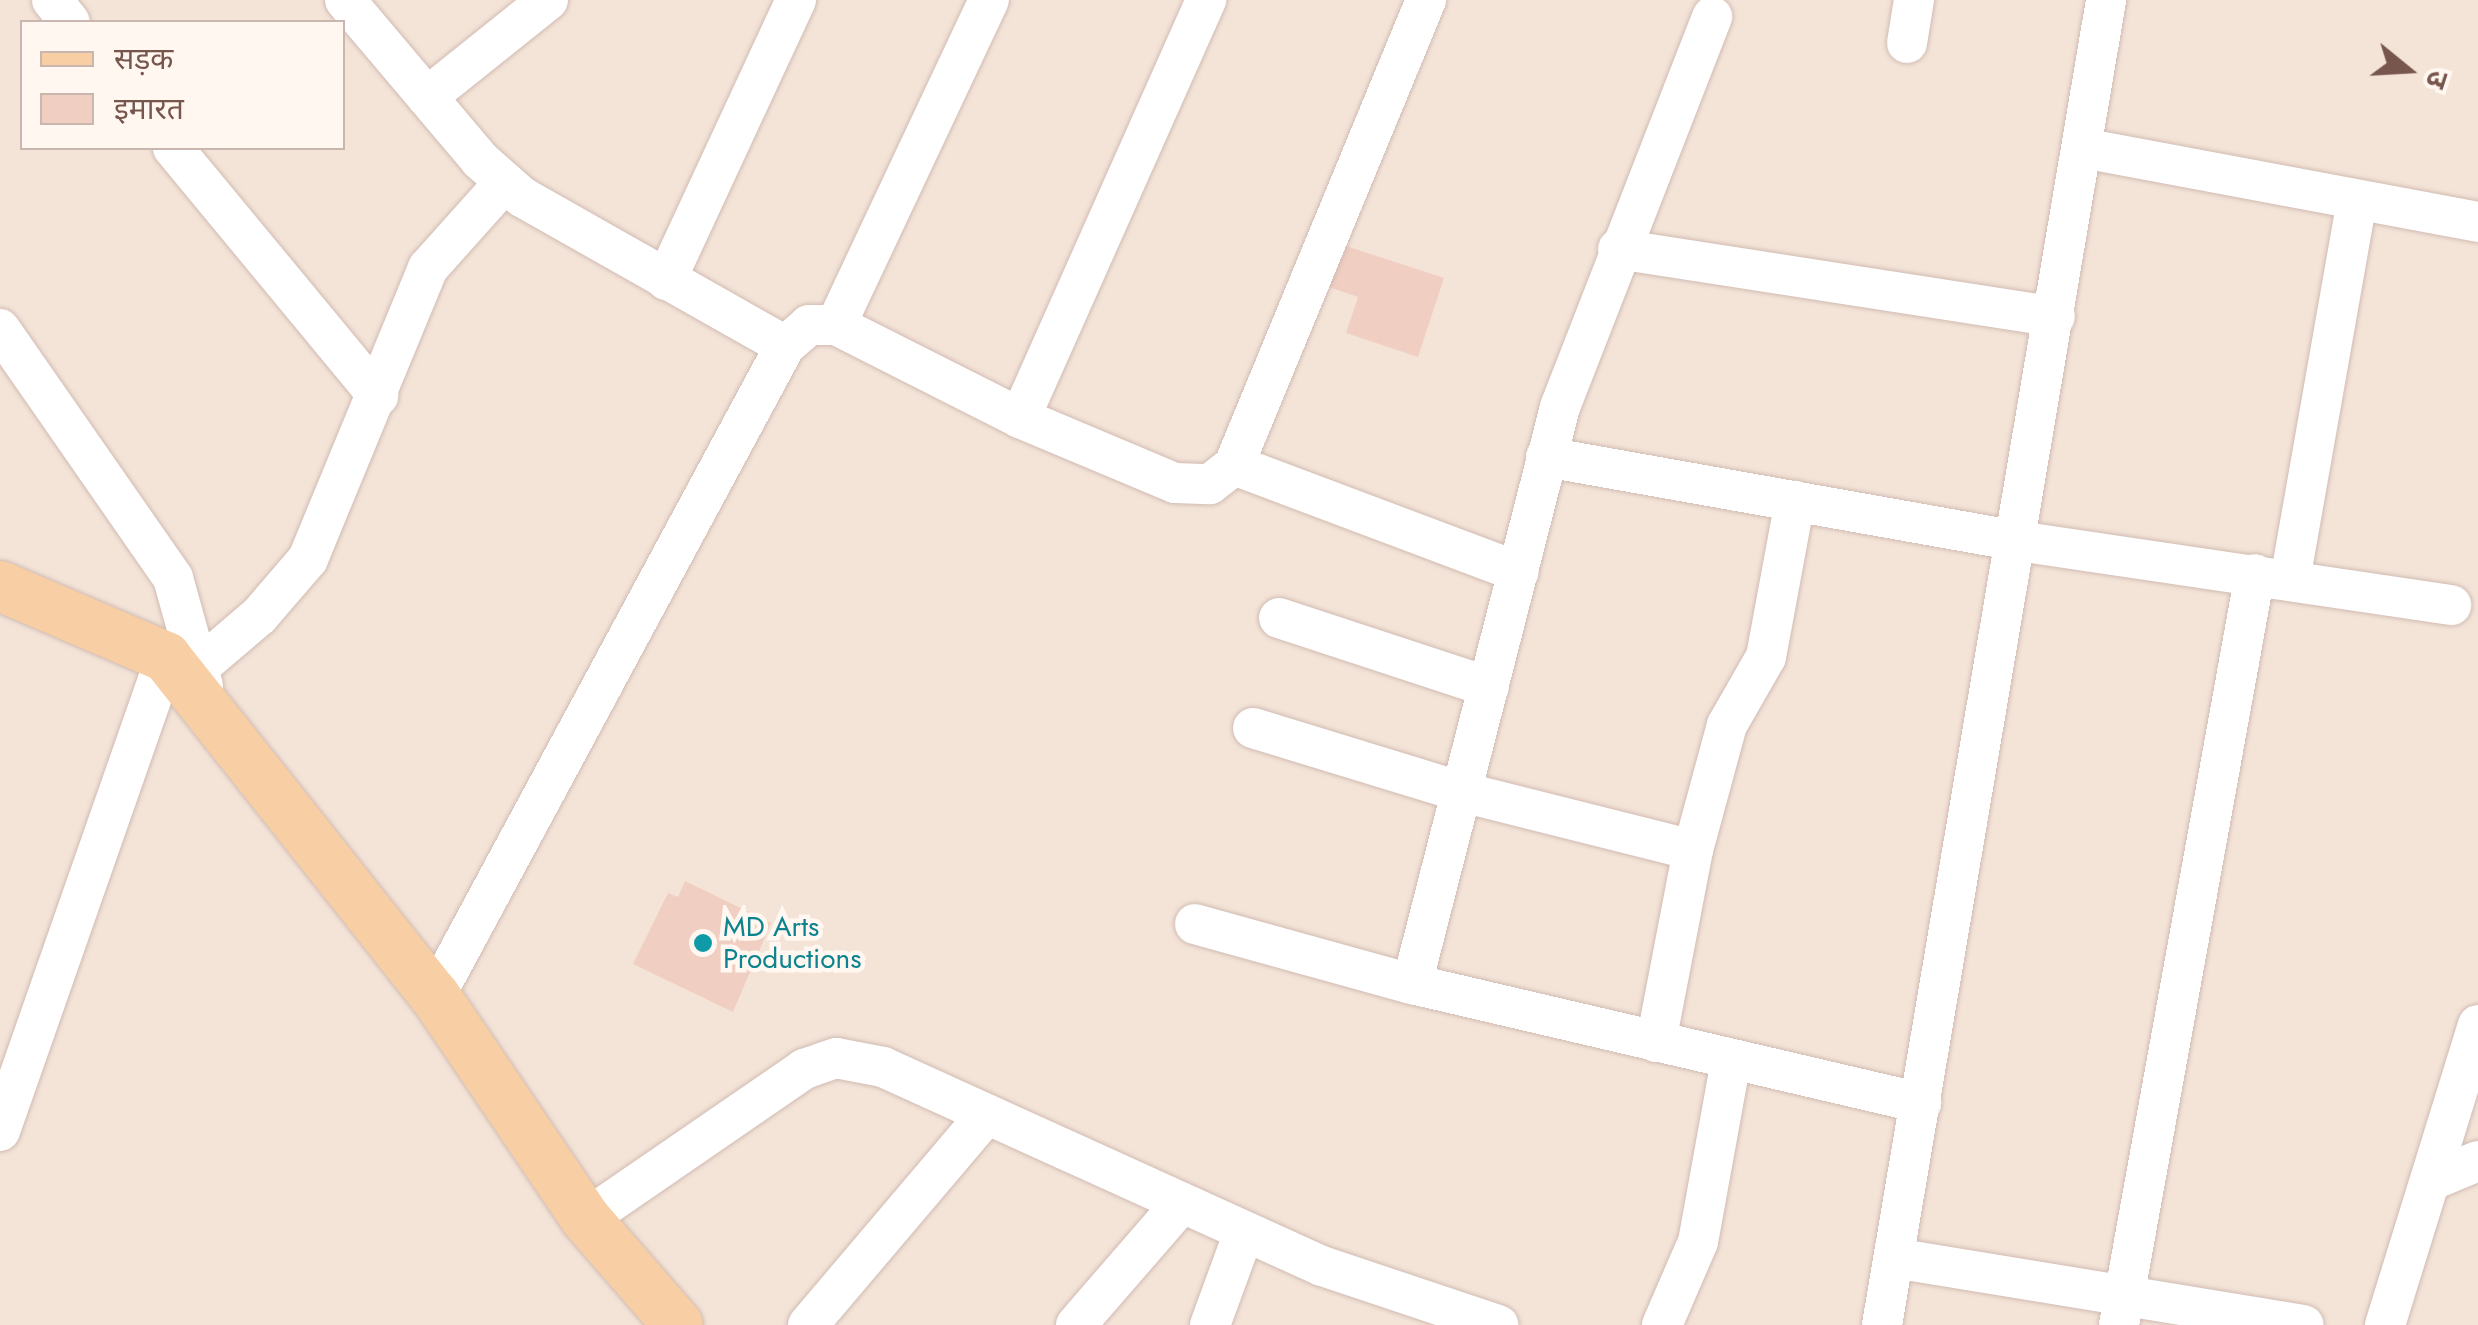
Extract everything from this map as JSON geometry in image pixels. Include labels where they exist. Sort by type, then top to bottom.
[{"type":"main road","points":[[0,586],[190,676],[435,996],[586,1219],[678,1325]]},
{"type":"street","points":[[52,0],[68,20]]},
{"type":"street","points":[[345,0],[427,98],[505,182],[666,280],[785,346]]},
{"type":"street","points":[[427,98],[548,0]]},
{"type":"street","points":[[666,280],[796,0]]},
{"type":"street","points":[[836,325],[989,0]]},
{"type":"street","points":[[1020,418],[1206,0]]},
{"type":"street","points":[[435,996],[785,346],[809,326],[836,325],[1020,418],[1175,483],[1210,484],[1234,466],[1426,0]]},
{"type":"street","points":[[1907,43],[1914,0]]},
{"type":"street","points":[[1882,1325],[2106,0]]},
{"type":"street","points":[[1412,984],[1546,457],[1618,250],[1712,18]]},
{"type":"street","points":[[2083,148],[2478,222]]},
{"type":"street","points":[[175,150],[378,396]]},
{"type":"street","points":[[0,1131],[190,676],[258,616],[308,559],[428,268],[505,182]]},
{"type":"street","points":[[2122,1310],[2272,577],[2357,200]]},
{"type":"street","points":[[1618,250],[2055,318]]},
{"type":"street","points":[[0,329],[173,578],[190,676]]},
{"type":"street","points":[[1546,457],[2017,541],[2451,605]]},
{"type":"street","points":[[1234,466],[1519,572]]},
{"type":"street","points":[[1656,1042],[1693,850],[1728,724],[1766,657],[1795,501]]},
{"type":"street","points":[[1279,618],[1489,687]]},
{"type":"street","points":[[1253,728],[1462,792],[1693,850]]},
{"type":"street","points":[[1196,924],[1412,984],[1921,1104]]},
{"type":"street","points":[[2385,1325],[2478,1025]]},
{"type":"street","points":[[586,1219],[804,1068],[836,1058],[883,1067],[1180,1205],[1482,1322]]},
{"type":"street","points":[[1662,1325],[1698,1242],[1732,1060]]},
{"type":"street","points":[[808,1325],[986,1115]]},
{"type":"street","points":[[2430,1181],[2478,1161]]},
{"type":"street","points":[[1076,1325],[1180,1205]]},
{"type":"street","points":[[1210,1325],[1244,1232]]},
{"type":"street","points":[[1894,1258],[2122,1310],[2304,1325]]},
{"type":"shaded area","points":[[0,0],[2478,0],[2478,1325],[0,1325]]},
{"type":"building","points":[[1334,242],[1444,278],[1418,357],[1346,333],[1358,297],[1320,284]]},
{"type":"building","name":"MD Arts Productions","points":[[685,881],[771,923],[733,1012],[633,964],[668,893],[678,897]]},
{"type":"place","name":"MD Arts Productions","points":[[703,943]]}]
